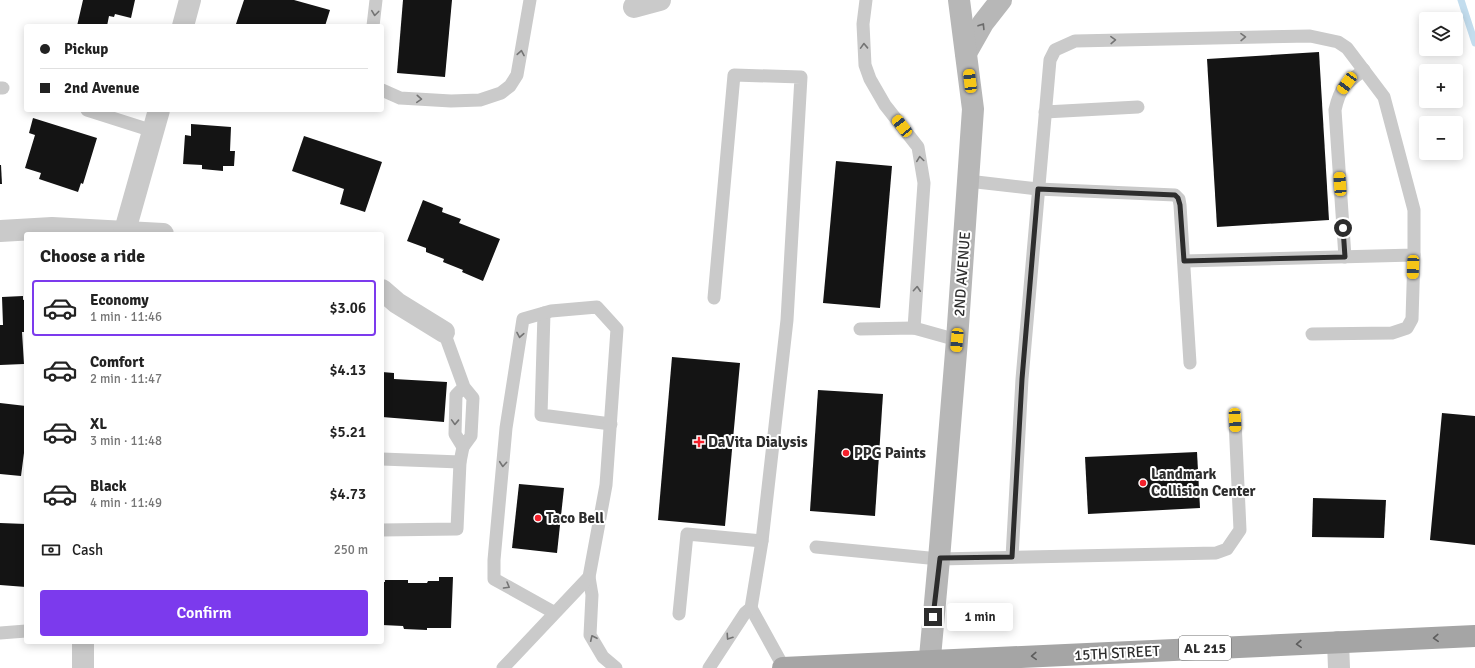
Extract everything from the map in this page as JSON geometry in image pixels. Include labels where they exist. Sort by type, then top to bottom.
[{"type":"main road","name":"15TH STREET","points":[[784,668],[929,665],[1338,642],[1475,636]]},
{"type":"street","points":[[184,24],[190,0]]},
{"type":"street","points":[[634,7],[660,0]]},
{"type":"street","name":"2ND AVENUE","points":[[929,665],[940,558],[973,109],[959,0]]},
{"type":"street","points":[[966,53],[983,23],[1001,0]]},
{"type":"street","points":[[124,232],[158,112]]},
{"type":"street","points":[[0,231],[52,228],[110,232]]},
{"type":"street","points":[[384,292],[397,303],[444,332]]},
{"type":"street","points":[[1338,642],[1339,668]]},
{"type":"street","points":[[83,644],[83,668]]},
{"type":"lane","points":[[372,24],[376,0]]},
{"type":"lane","points":[[384,91],[400,98],[451,101],[480,100],[501,93],[510,86],[517,74],[530,0]]},
{"type":"lane","points":[[866,0],[863,24],[865,65],[870,79],[885,105],[918,147],[924,182],[914,328]]},
{"type":"lane","points":[[1012,557],[1022,379],[1038,189],[1050,60],[1055,50],[1074,41],[1310,36],[1338,42],[1347,48],[1384,97],[1414,210],[1412,319],[1407,328],[1392,333],[1312,334]]},
{"type":"lane","points":[[1345,257],[1335,110],[1338,95],[1347,83],[1364,70]]},
{"type":"lane","points":[[714,298],[734,75],[800,78],[787,320],[762,541],[751,608],[784,668]]},
{"type":"lane","points":[[1045,112],[1138,107]]},
{"type":"lane","points":[[93,112],[153,131]]},
{"type":"lane","points":[[968,181],[1038,189],[1175,195],[1178,198],[1180,205],[1190,363]]},
{"type":"lane","points":[[1184,261],[1414,255]]},
{"type":"lane","points":[[555,613],[494,579],[494,560],[506,428],[523,319],[551,311],[597,307],[617,329],[606,485],[589,577],[592,595],[590,635],[603,657],[616,668]]},
{"type":"lane","points":[[544,313],[541,415],[610,424]]},
{"type":"lane","points":[[860,329],[914,328],[957,340]]},
{"type":"lane","points":[[384,530],[457,529],[460,462],[463,447],[455,434],[456,395],[464,387],[444,332]]},
{"type":"lane","points":[[816,547],[940,558],[1216,553],[1227,549],[1240,530],[1235,420]]},
{"type":"lane","points":[[384,459],[460,462]]},
{"type":"lane","points":[[679,614],[687,534],[762,541]]},
{"type":"lane","points":[[503,668],[589,577]]},
{"type":"lane","points":[[709,668],[745,613],[751,608]]},
{"type":"lane","points":[[0,633],[24,631]]},
{"type":"building","points":[[83,0],[135,0],[131,18],[115,14],[114,17],[109,16],[107,24],[77,24]]},
{"type":"building","points":[[244,0],[294,0],[330,10],[326,24],[236,24]]},
{"type":"building","points":[[403,0],[452,0],[445,77],[397,73]]},
{"type":"building","points":[[1319,52],[1329,220],[1217,227],[1207,59]]},
{"type":"building","points":[[33,118],[97,138],[83,184],[81,183],[78,192],[39,179],[41,173],[25,168],[35,135],[29,133]]},
{"type":"building","points":[[191,124],[231,127],[230,151],[235,151],[234,166],[223,166],[223,171],[202,169],[202,165],[183,164],[185,135],[191,136]]},
{"type":"building","points":[[304,136],[382,162],[365,212],[340,204],[344,189],[292,171]]},
{"type":"building","points":[[836,161],[892,166],[880,308],[823,303]]},
{"type":"building","points":[[1,165],[2,184],[0,184]]},
{"type":"building","points":[[423,200],[443,208],[442,212],[461,219],[459,223],[500,239],[483,281],[462,272],[463,270],[443,262],[444,259],[426,252],[426,248],[407,241]]},
{"type":"building","points":[[23,296],[24,332],[22,332],[24,364],[0,365],[0,325],[3,325],[2,297]]},
{"type":"building","name":"DaVita Dialysis","points":[[672,357],[740,363],[725,526],[658,520]]},
{"type":"building","points":[[384,372],[394,373],[394,379],[447,382],[444,422],[384,417]]},
{"type":"building","name":"PPG Paints","points":[[818,390],[883,394],[875,516],[810,511]]},
{"type":"building","points":[[0,403],[24,406],[24,453],[21,476],[0,474]]},
{"type":"building","points":[[1442,413],[1475,416],[1475,545],[1430,540]]},
{"type":"building","name":"Landmark Collision Center","points":[[1197,452],[1200,508],[1088,514],[1085,457]]},
{"type":"building","name":"Taco Bell","points":[[519,484],[564,488],[557,553],[512,548]]},
{"type":"building","points":[[1313,498],[1386,500],[1384,538],[1312,537]]},
{"type":"building","points":[[0,523],[24,524],[24,587],[0,585]]},
{"type":"building","points":[[439,577],[453,577],[451,628],[427,628],[427,630],[404,629],[403,626],[384,625],[385,580],[408,580],[408,583],[427,583],[428,581],[439,581]]},
{"type":"waterway","points":[[1461,0],[1475,43]]},
{"type":"place","name":"DaVita Dialysis","points":[[699,442]]},
{"type":"place","name":"PPG Paints","points":[[846,453]]},
{"type":"place","name":"Landmark Collision Center","points":[[1143,483]]},
{"type":"place","name":"Taco Bell","points":[[538,518]]},
{"type":"route","points":[[933,617],[940,558],[1012,557],[1022,379],[1038,189],[1175,195],[1178,198],[1180,205],[1184,261],[1345,257],[1343,228]]}]
